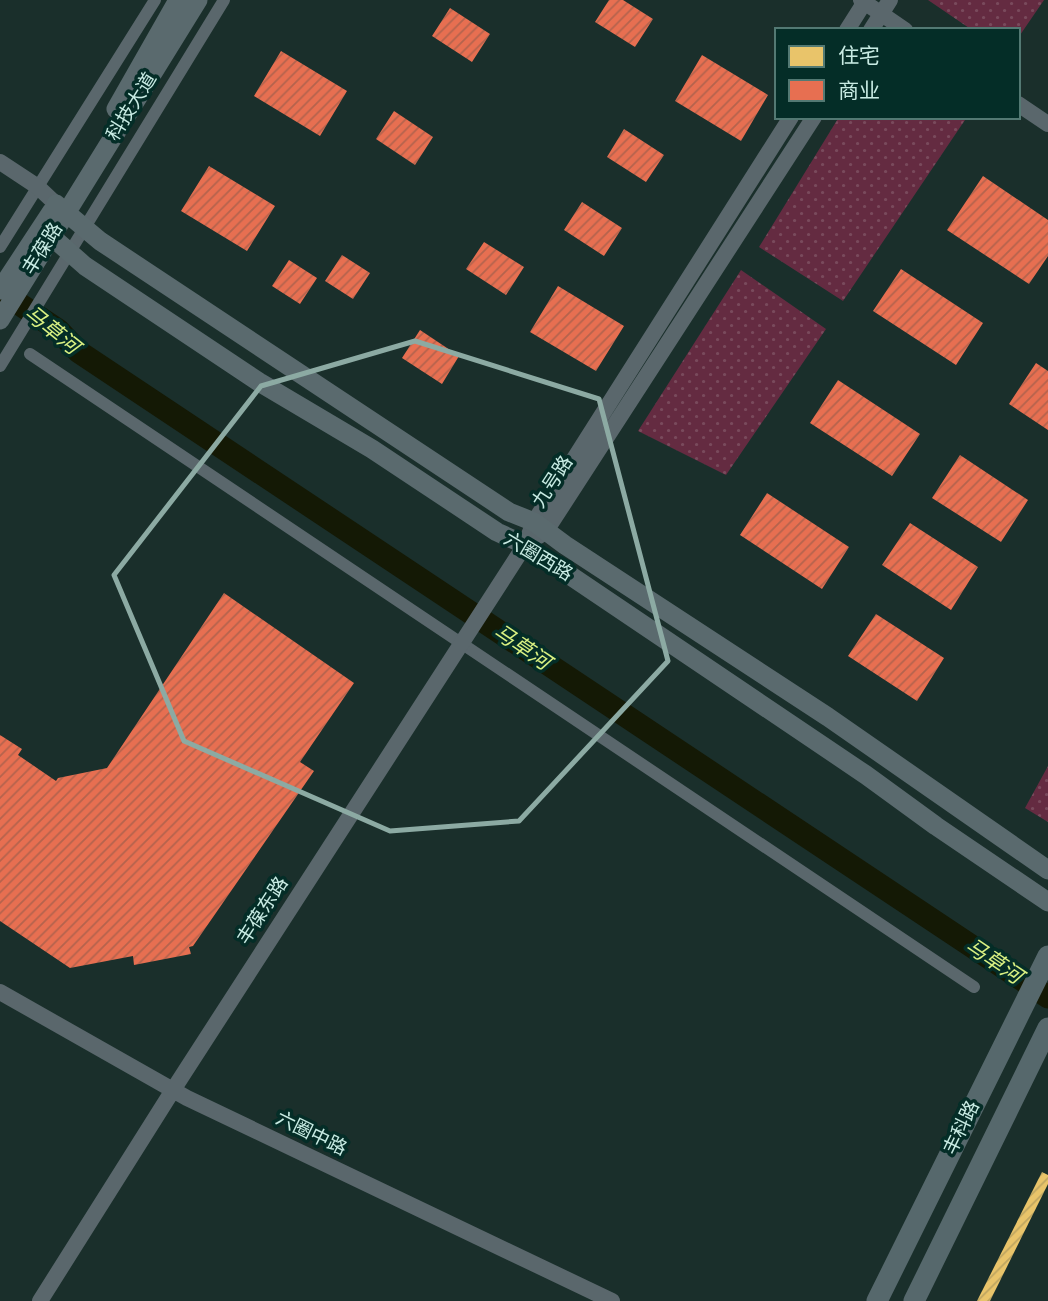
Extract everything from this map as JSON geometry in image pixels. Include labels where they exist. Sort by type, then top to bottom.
[{"type":"main road","name":"科技大道","points":[[61,209],[177,0]]},
{"type":"main road","name":"科技大道","points":[[61,209],[198,0]]},
{"type":"main road","name":"六圈西路","points":[[61,209],[84,229],[509,512],[540,527],[828,718],[1048,870]]},
{"type":"main road","points":[[51,236],[61,209]]},
{"type":"main road","name":"丰葆路","points":[[1,319],[11,282],[61,209]]},
{"type":"main road","name":"六圈西路","points":[[51,236],[85,266],[259,382],[372,449],[497,532],[525,545],[855,767],[1048,902]]},
{"type":"main road","name":"丰葆路","points":[[11,282],[51,236]]},
{"type":"main road","name":"丰科路","points":[[877,1301],[1046,959]]},
{"type":"main road","name":"丰科路","points":[[914,1301],[1048,1028]]},
{"type":"street","points":[[0,247],[155,0]]},
{"type":"street","points":[[0,366],[224,0]]},
{"type":"street","points":[[848,28],[864,1],[886,7],[903,28]]},
{"type":"street","points":[[872,28],[886,7]]},
{"type":"street","points":[[1020,105],[1048,124]]},
{"type":"street","name":"九号路","points":[[540,527],[790,119]]},
{"type":"street","name":"九号路","points":[[525,545],[540,527],[813,119]]},
{"type":"street","name":"六圈西路","points":[[0,162],[38,187],[61,209]]},
{"type":"street","points":[[30,354],[464,640],[974,987]]},
{"type":"street","name":"丰葆东路","points":[[40,1301],[525,545]]},
{"type":"street","name":"六圈中路","points":[[0,992],[173,1090],[612,1301]]},
{"type":"highlighted area","points":[[415,341],[599,399],[668,661],[519,821],[390,831],[184,741],[114,575],[261,386]]},
{"type":"shaded area","points":[[928,0],[1044,0],[1020,35],[1020,28],[969,28]]},
{"type":"shaded area","points":[[838,119],[966,119],[843,301],[759,247]]},
{"type":"shaded area","points":[[741,270],[826,329],[726,475],[638,431]]},
{"type":"shaded area","points":[[1048,766],[1048,822],[1025,808]]},
{"type":"building: 住宅","points":[[1042,1172],[1048,1175],[1048,1184],[990,1301],[977,1301]]},
{"type":"building: 商业","points":[[609,0],[623,0],[653,19],[635,47],[595,22]]},
{"type":"building: 商业","points":[[450,8],[490,34],[472,62],[432,36]]},
{"type":"building: 商业","points":[[281,51],[347,91],[320,136],[254,96]]},
{"type":"building: 商业","points":[[702,55],[768,95],[741,141],[675,101]]},
{"type":"building: 商业","points":[[394,111],[433,137],[415,165],[376,139]]},
{"type":"building: 商业","points":[[624,129],[664,155],[646,182],[607,157]]},
{"type":"building: 商业","points":[[209,166],[275,206],[247,251],[181,211]]},
{"type":"building: 商业","points":[[983,176],[1048,220],[1048,256],[1029,284],[947,230]]},
{"type":"building: 商业","points":[[582,202],[622,228],[604,256],[564,230]]},
{"type":"building: 商业","points":[[484,242],[524,267],[506,295],[466,269]]},
{"type":"building: 商业","points":[[342,255],[370,273],[353,299],[325,281]]},
{"type":"building: 商业","points":[[289,260],[317,278],[300,304],[272,286]]},
{"type":"building: 商业","points":[[901,269],[983,323],[956,365],[873,311]]},
{"type":"building: 商业","points":[[558,286],[624,326],[596,371],[530,332]]},
{"type":"building: 商业","points":[[420,330],[459,356],[442,384],[402,358]]},
{"type":"building: 商业","points":[[1036,363],[1048,371],[1048,430],[1009,404]]},
{"type":"building: 商业","points":[[838,380],[920,434],[892,476],[810,423]]},
{"type":"building: 商业","points":[[960,455],[1028,500],[1001,542],[932,498]]},
{"type":"building: 商业","points":[[767,493],[849,547],[822,589],[740,535]]},
{"type":"building: 商业","points":[[910,523],[978,567],[951,610],[882,565]]},
{"type":"building: 商业","points":[[224,593],[354,683],[300,762],[314,771],[193,946],[189,947],[191,954],[134,965],[133,956],[70,968],[0,921],[0,735],[22,749],[18,755],[56,781],[58,778],[107,768]]},
{"type":"building: 商业","points":[[876,614],[944,658],[917,701],[848,656]]},
{"type":"waterway","name":"马草河","points":[[0,291],[58,330],[79,352],[1048,997]]}]
